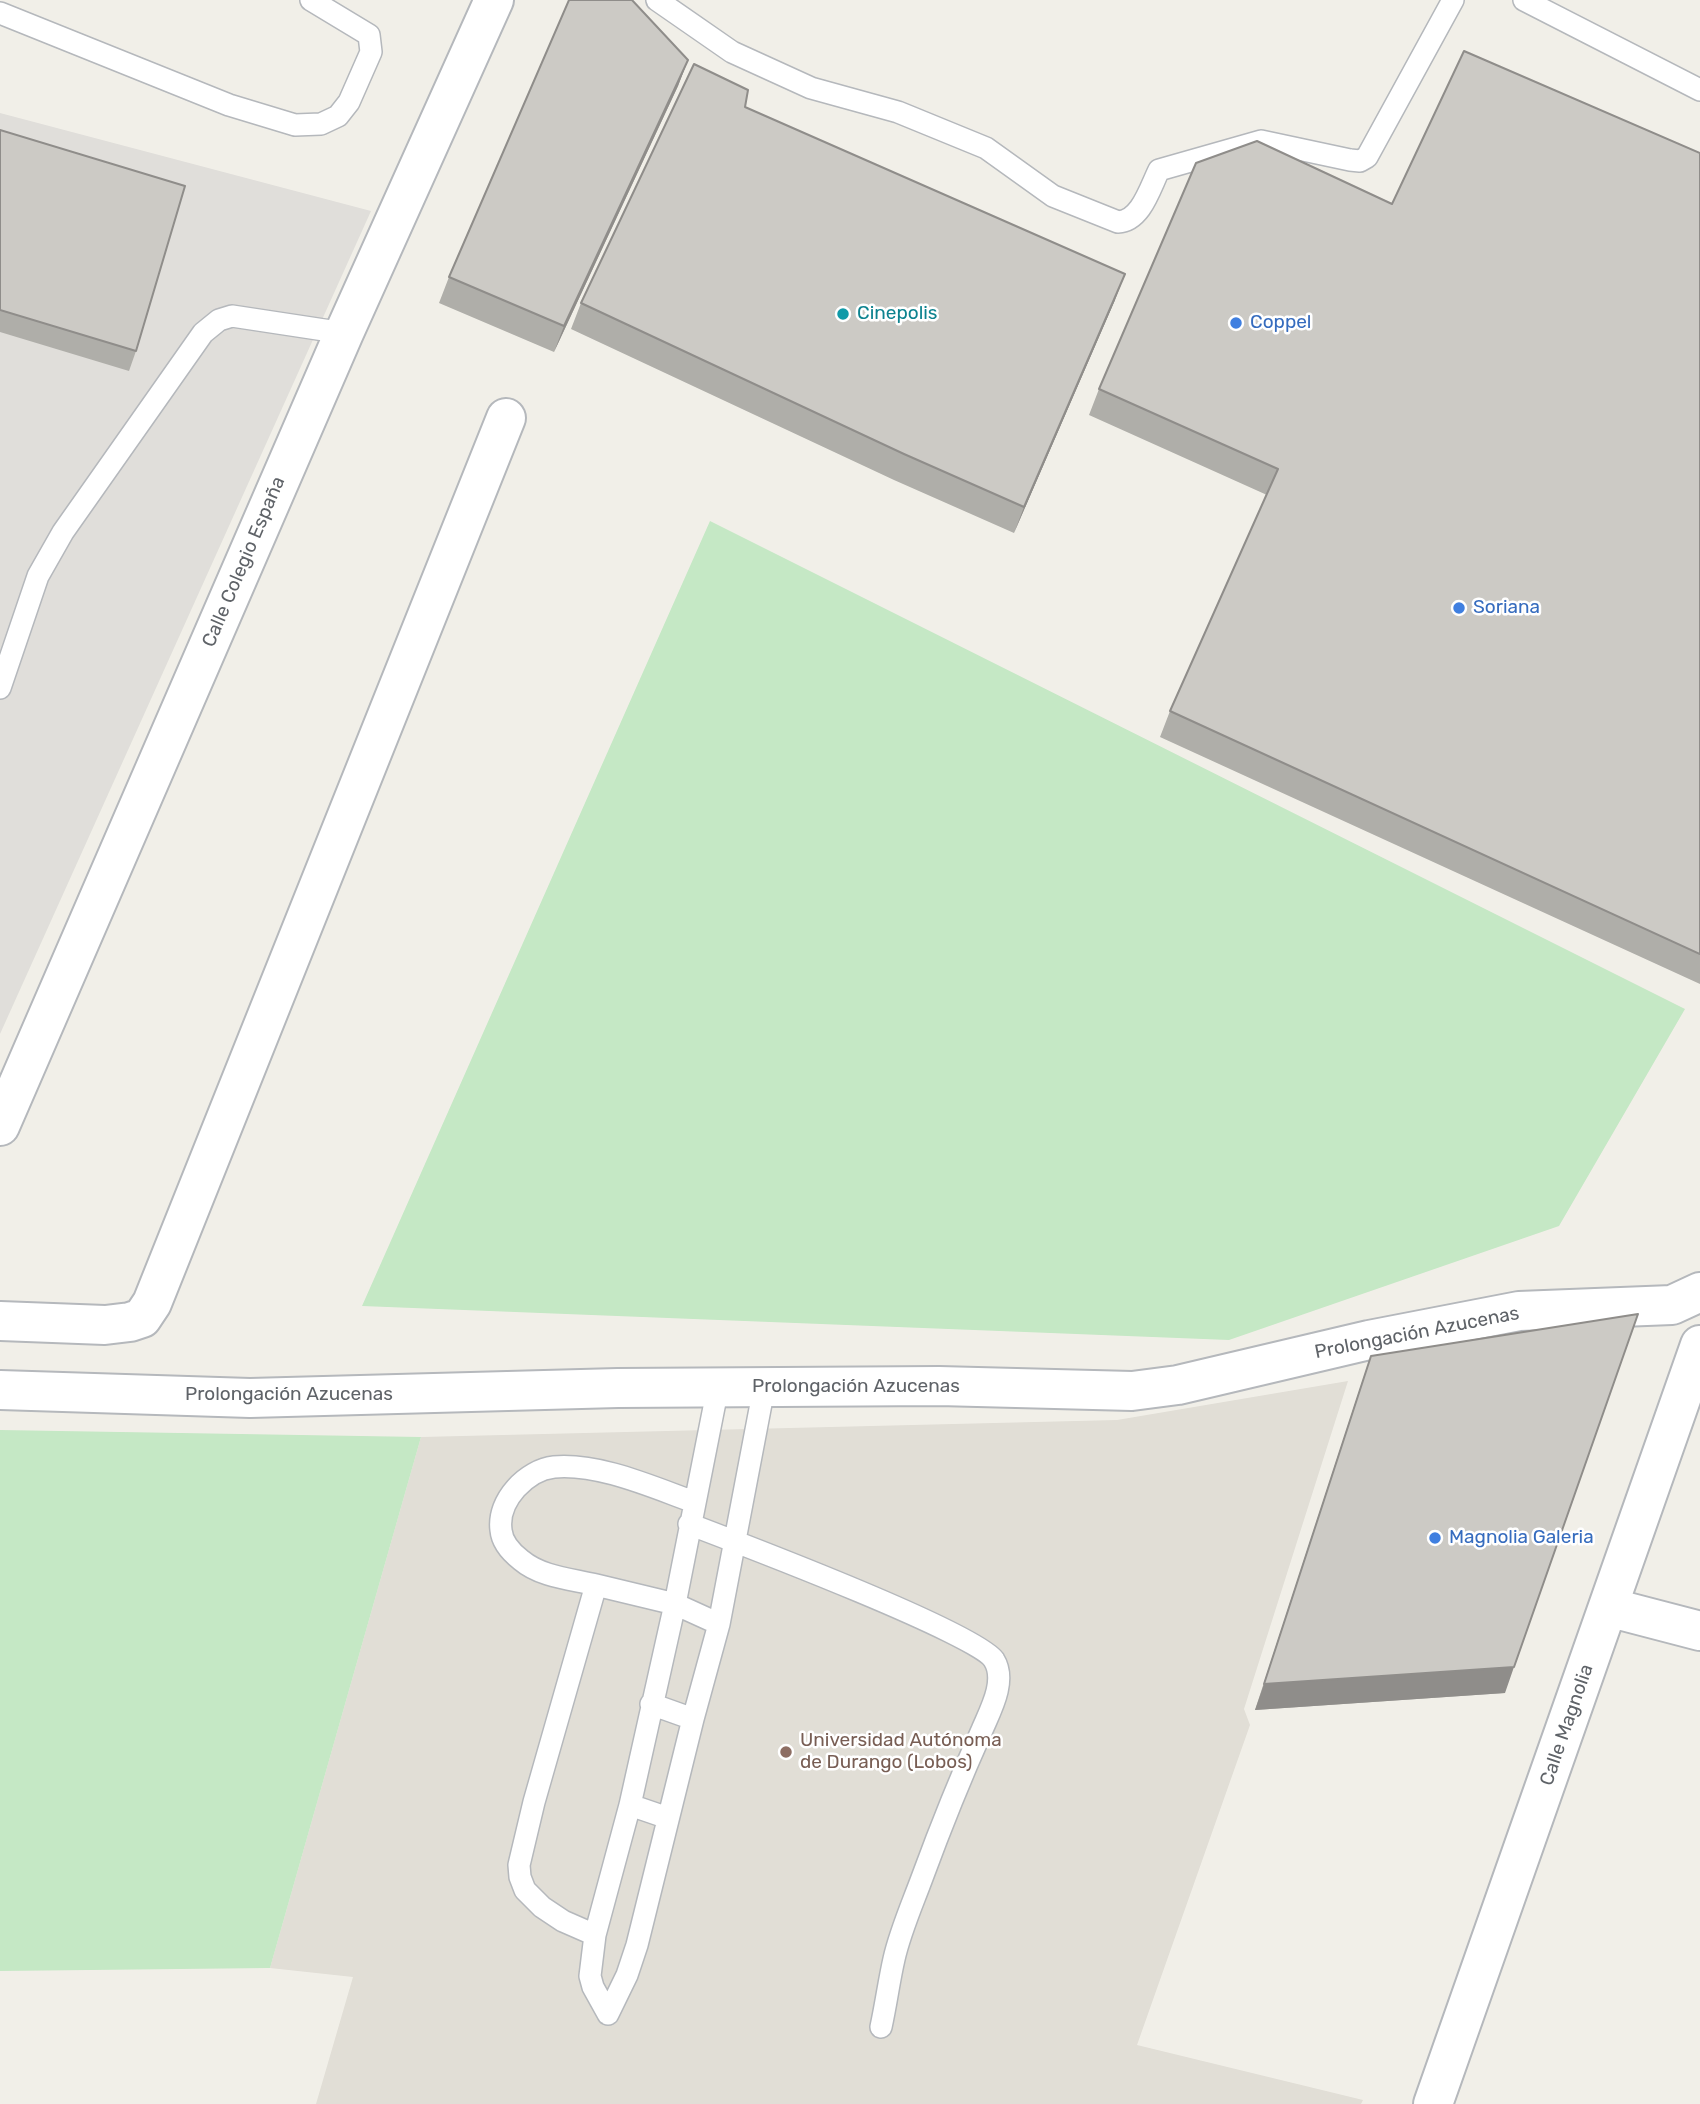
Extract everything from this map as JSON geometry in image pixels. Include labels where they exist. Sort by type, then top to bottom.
[{"type":"street","name":"Calle Colegio España","points":[[0,1126],[344,332],[494,0]]},
{"type":"street","points":[[0,1321],[105,1325],[142,1318],[152,1303],[506,418]]},
{"type":"street","name":"Prolongación Azucenas","points":[[0,1390],[250,1398],[718,1387],[939,1386],[1132,1391],[1178,1385],[1368,1340],[1519,1311],[1672,1305],[1700,1292]]},
{"type":"street","name":"Calle Magnolia","points":[[1433,2104],[1700,1345]]},
{"type":"street","points":[[1608,1607],[1700,1631]]},
{"type":"lane","points":[[0,13],[229,104],[295,125],[307,125],[321,124],[338,116],[349,102],[371,52],[369,35],[311,0]]},
{"type":"lane","points":[[657,0],[732,52],[811,88],[898,112],[986,148],[1053,197],[1118,222],[1126,222],[1135,215],[1159,170],[1261,141],[1360,161],[1372,150],[1453,0]]},
{"type":"lane","points":[[1524,0],[1700,90]]},
{"type":"lane","points":[[0,688],[23,615],[44,565],[63,533],[203,333],[219,320],[232,316],[344,332]]},
{"type":"lane","points":[[718,1387],[675,1604],[630,1805],[595,1935],[590,1976],[608,2014],[627,1975],[637,1945],[719,1624],[764,1388]]},
{"type":"lane","points":[[694,1502],[612,1474],[551,1467],[523,1479],[507,1501],[500,1520],[502,1538],[519,1559],[541,1573],[675,1604],[719,1624]]},
{"type":"lane","points":[[689,1524],[937,1625],[982,1648],[994,1659],[999,1674],[995,1702],[939,1833],[898,1945],[881,2027]]},
{"type":"lane","points":[[595,1935],[563,1921],[542,1907],[525,1890],[519,1865],[534,1802],[596,1585]]},
{"type":"lane","points":[[651,1704],[693,1719]]},
{"type":"lane","points":[[630,1805],[668,1818]]},
{"type":"shaded area","points":[[0,113],[371,211],[0,1034]]},
{"type":"shaded area","name":"Universidad Autónoma de Durango (Lobos)","points":[[1348,1381],[1244,1709],[1250,1725],[1137,2045],[1363,2100],[1361,2104],[316,2104],[353,1977],[270,1968],[421,1437],[1117,1420]]},
{"type":"green space","points":[[710,521],[1685,1009],[1559,1226],[1229,1340],[362,1306]]},
{"type":"green space","points":[[0,1430],[421,1437],[270,1968],[0,1971]]},
{"type":"building","points":[[569,0],[632,0],[688,60],[564,326],[449,277]]},
{"type":"building","name":"Soriana","points":[[1464,51],[1700,153],[1700,954],[1170,711],[1278,469],[1099,389],[1196,163],[1257,141],[1392,204]]},
{"type":"building","name":"Cinepolis","points":[[694,64],[748,90],[745,107],[1125,274],[1024,507],[581,303]]},
{"type":"building","points":[[0,130],[185,186],[136,351],[0,310]]},
{"type":"building","name":"Magnolia Galeria","points":[[1638,1314],[1514,1667],[1264,1684],[1371,1356]]},
{"type":"place","name":"Cinepolis","points":[[843,314]]},
{"type":"place","name":"Coppel","points":[[1236,323]]},
{"type":"place","name":"Soriana","points":[[1459,608]]},
{"type":"place","name":"Magnolia Galeria","points":[[1435,1538]]},
{"type":"place","name":"Universidad Autónoma de Durango (Lobos)","points":[[786,1752]]}]
